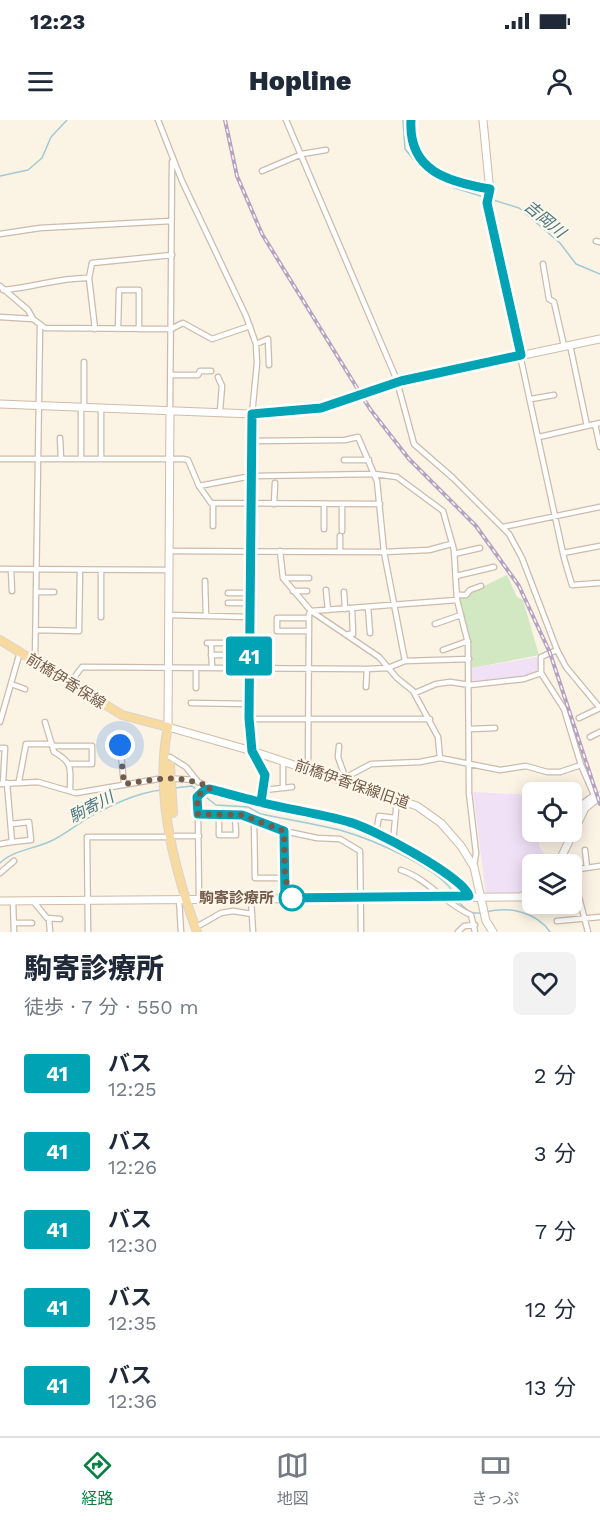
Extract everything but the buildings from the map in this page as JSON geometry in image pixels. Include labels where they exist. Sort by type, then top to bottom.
[{"type":"main road","name":"前橋伊香保線","points":[[0,640],[122,715],[168,728]]},
{"type":"main road","points":[[168,728],[170,756],[168,786],[173,854],[184,899],[200,930]]},
{"type":"main road","points":[[168,728],[171,836],[184,899]]},
{"type":"street","points":[[158,120],[172,159],[250,326],[256,344],[249,551],[249,718],[252,751],[265,775],[261,802]]},
{"type":"street","points":[[286,120],[396,378]]},
{"type":"street","points":[[411,120],[412,147],[431,168],[452,181],[490,190]]},
{"type":"street","points":[[483,120],[490,190],[488,202],[564,554],[572,585],[600,583]]},
{"type":"street","points":[[262,171],[302,154],[326,150]]},
{"type":"street","points":[[168,728],[172,159]]},
{"type":"street","points":[[0,234],[40,228],[171,221]]},
{"type":"street","points":[[95,329],[90,278],[92,263],[172,255]]},
{"type":"street","points":[[543,264],[549,299],[554,302],[567,345],[587,426]]},
{"type":"street","points":[[2,288],[31,288],[62,279],[90,278]]},
{"type":"street","points":[[2,288],[28,310],[40,326],[171,329],[183,323],[212,339],[250,326]]},
{"type":"street","points":[[118,329],[119,290],[139,290],[139,329]]},
{"type":"street","points":[[0,317],[33,319]]},
{"type":"street","points":[[35,662],[40,326]]},
{"type":"street","points":[[256,344],[268,339],[269,365]]},
{"type":"street","points":[[0,404],[252,414],[321,408],[393,383],[600,339]]},
{"type":"street","points":[[81,459],[84,362]]},
{"type":"street","points":[[171,375],[198,375],[200,371],[211,371]]},
{"type":"street","points":[[218,376],[222,386],[220,411]]},
{"type":"street","points":[[398,385],[414,444],[503,527],[522,558],[557,650],[566,667],[600,708],[579,718]]},
{"type":"street","points":[[531,399],[554,395]]},
{"type":"street","points":[[101,409],[101,459]]},
{"type":"street","points":[[539,437],[597,424],[600,447]]},
{"type":"street","points":[[252,441],[345,440],[355,436],[375,474],[384,552],[405,661]]},
{"type":"street","points":[[60,438],[61,459]]},
{"type":"street","points":[[0,459],[188,460],[199,486],[213,503],[213,526]]},
{"type":"street","points":[[344,460],[369,460]]},
{"type":"street","points":[[199,486],[251,476],[375,474],[397,477],[441,508],[454,554],[457,598],[468,642],[471,729],[470,814],[475,847],[474,867]]},
{"type":"street","points":[[274,504],[275,483]]},
{"type":"street","points":[[213,503],[380,504]]},
{"type":"street","points":[[324,504],[324,529]]},
{"type":"street","points":[[340,552],[342,504]]},
{"type":"street","points":[[503,527],[600,507]]},
{"type":"street","points":[[169,551],[384,552],[429,550],[451,544]]},
{"type":"street","points":[[564,554],[600,546]]},
{"type":"street","points":[[454,554],[480,548]]},
{"type":"street","points":[[280,551],[283,578],[311,611],[323,622],[349,634],[379,657],[415,693],[438,737],[440,758]]},
{"type":"street","points":[[456,576],[494,567]]},
{"type":"street","points":[[0,569],[169,570]]},
{"type":"street","points":[[11,570],[12,591]]},
{"type":"street","points":[[36,630],[79,631],[80,570]]},
{"type":"street","points":[[101,570],[101,618]]},
{"type":"street","points":[[283,578],[309,578]]},
{"type":"street","points":[[205,581],[206,616]]},
{"type":"street","points":[[311,611],[457,598],[481,586]]},
{"type":"street","points":[[326,590],[328,610]]},
{"type":"street","points":[[293,591],[307,591]]},
{"type":"street","points":[[36,592],[54,592]]},
{"type":"street","points":[[344,592],[345,609]]},
{"type":"street","points":[[228,593],[249,593]]},
{"type":"street","points":[[228,603],[249,603]]},
{"type":"street","points":[[368,607],[370,633]]},
{"type":"street","points":[[349,634],[353,634],[352,608]]},
{"type":"street","points":[[308,769],[309,618],[311,611]]},
{"type":"street","points":[[169,615],[249,617]]},
{"type":"street","points":[[435,624],[461,615]]},
{"type":"street","points":[[309,618],[277,618],[277,631],[309,631]]},
{"type":"street","points":[[443,650],[468,642]]},
{"type":"street","points":[[212,668],[209,643],[249,643]]},
{"type":"street","points":[[557,650],[541,657],[541,673],[564,709],[581,765],[594,795],[583,806],[563,854]]},
{"type":"street","points":[[0,722],[20,652]]},
{"type":"street","points":[[211,655],[224,655]]},
{"type":"street","points":[[70,683],[82,667],[366,669],[388,668],[405,661],[469,659]]},
{"type":"street","points":[[196,668],[196,688]]},
{"type":"street","points":[[366,669],[366,687]]},
{"type":"street","points":[[415,693],[450,682],[470,686],[524,679],[541,673]]},
{"type":"street","points":[[11,684],[25,689]]},
{"type":"street","points":[[190,703],[249,704]]},
{"type":"street","points":[[249,718],[430,719]]},
{"type":"street","points":[[45,722],[54,752],[67,759],[69,764],[70,791]]},
{"type":"street","name":"前橋伊香保線旧道","points":[[168,728],[343,779],[417,806],[441,823],[463,848],[474,867],[486,921],[493,932]]},
{"type":"street","points":[[471,729],[495,728]]},
{"type":"street","points":[[590,737],[600,732]]},
{"type":"street","points":[[19,781],[26,744],[92,746],[92,764],[69,764]]},
{"type":"street","points":[[120,745],[124,784]]},
{"type":"street","points":[[339,746],[338,757],[343,779],[371,764],[420,762],[440,758],[452,759],[470,766],[500,770],[526,766],[547,772],[561,772],[581,765]]},
{"type":"street","points":[[0,748],[4,748],[4,784],[12,842]]},
{"type":"street","points":[[170,756],[186,767],[195,780],[228,795],[351,822],[449,875],[466,889],[469,896]]},
{"type":"street","points":[[283,788],[284,761]]},
{"type":"street","points":[[4,784],[19,781],[44,783],[76,793],[124,784],[168,786],[195,780]]},
{"type":"street","points":[[264,790],[292,787]]},
{"type":"street","points":[[199,899],[197,797],[203,791],[211,788]]},
{"type":"street","points":[[583,806],[600,796]]},
{"type":"street","points":[[393,843],[397,799]]},
{"type":"street","points":[[198,814],[236,814],[284,831],[317,838],[340,839],[360,851],[361,932]]},
{"type":"street","points":[[219,814],[219,835],[236,835],[236,814]]},
{"type":"street","points":[[376,834],[379,816],[395,818]]},
{"type":"street","points":[[254,821],[255,878],[285,878]]},
{"type":"street","points":[[0,844],[31,840],[29,822],[11,824]]},
{"type":"street","points":[[284,831],[285,898]]},
{"type":"street","points":[[88,932],[87,837],[199,836]]},
{"type":"street","points":[[463,848],[475,847]]},
{"type":"street","points":[[585,850],[586,868]]},
{"type":"street","points":[[0,873],[14,861]]},
{"type":"street","points":[[582,869],[600,866]]},
{"type":"street","points":[[400,870],[428,883],[471,915],[475,932]]},
{"type":"street","points":[[0,901],[522,896]]},
{"type":"street","points":[[251,898],[253,932]]},
{"type":"street","points":[[181,932],[184,899]]},
{"type":"street","points":[[13,901],[15,932]]},
{"type":"street","points":[[33,901],[49,919],[50,932]]},
{"type":"street","points":[[582,907],[588,932]]},
{"type":"street","points":[[200,930],[221,913],[233,910],[252,914]]},
{"type":"street","points":[[557,921],[600,917]]},
{"type":"street","points":[[49,919],[60,919]]},
{"type":"street","points":[[14,923],[32,923]]},
{"type":"street","points":[[458,932],[464,926],[475,925]]},
{"type":"shaded area","points":[[537,657],[540,669],[538,672],[516,678],[471,681],[472,668]]},
{"type":"shaded area","points":[[473,792],[522,794],[522,842],[538,842],[544,854],[522,854],[522,892],[518,894],[486,894]]},
{"type":"green space","points":[[507,575],[517,597],[523,600],[539,655],[472,668],[471,643],[459,598]]},
{"type":"waterway","name":"吉岡川","points":[[0,176],[28,170],[42,158],[51,137],[67,120]]},
{"type":"waterway","name":"吉岡川","points":[[403,120],[405,149],[417,164],[455,188],[519,208],[560,243],[576,264],[600,274]]},
{"type":"waterway","name":"駒寄川","points":[[174,788],[192,786],[216,805],[248,807],[261,814],[355,835],[421,865],[447,884],[454,894]]},
{"type":"waterway","name":"駒寄川","points":[[0,863],[17,852],[56,839],[91,816],[116,804],[142,794],[161,790]]},
{"type":"waterway","name":"駒寄川","points":[[457,901],[471,913],[481,913]]},
{"type":"waterway","name":"駒寄川","points":[[486,912],[495,910],[521,912],[538,920],[550,932]]},
{"type":"railway","points":[[225,120],[237,176],[262,234],[370,409],[409,459],[476,526],[519,586],[550,653],[600,804]]},
{"type":"bus line","name":"41","points":[[263,803],[351,822],[424,859],[458,882],[468,891],[469,896],[285,898],[284,831],[242,815],[198,814],[197,797],[203,791],[211,788],[228,795],[261,802],[265,787],[265,775],[252,751],[249,718],[252,414],[321,408],[401,381],[521,355],[487,203],[490,189],[460,184],[444,178],[431,168],[412,147],[411,120]]},
{"type":"place","name":"駒寄診療所","points":[[292,898]]},
{"type":"route","points":[[120,745],[124,784],[170,778],[195,780],[211,788],[203,791],[197,797],[198,814],[242,815],[284,831],[285,878],[292,898]]}]
